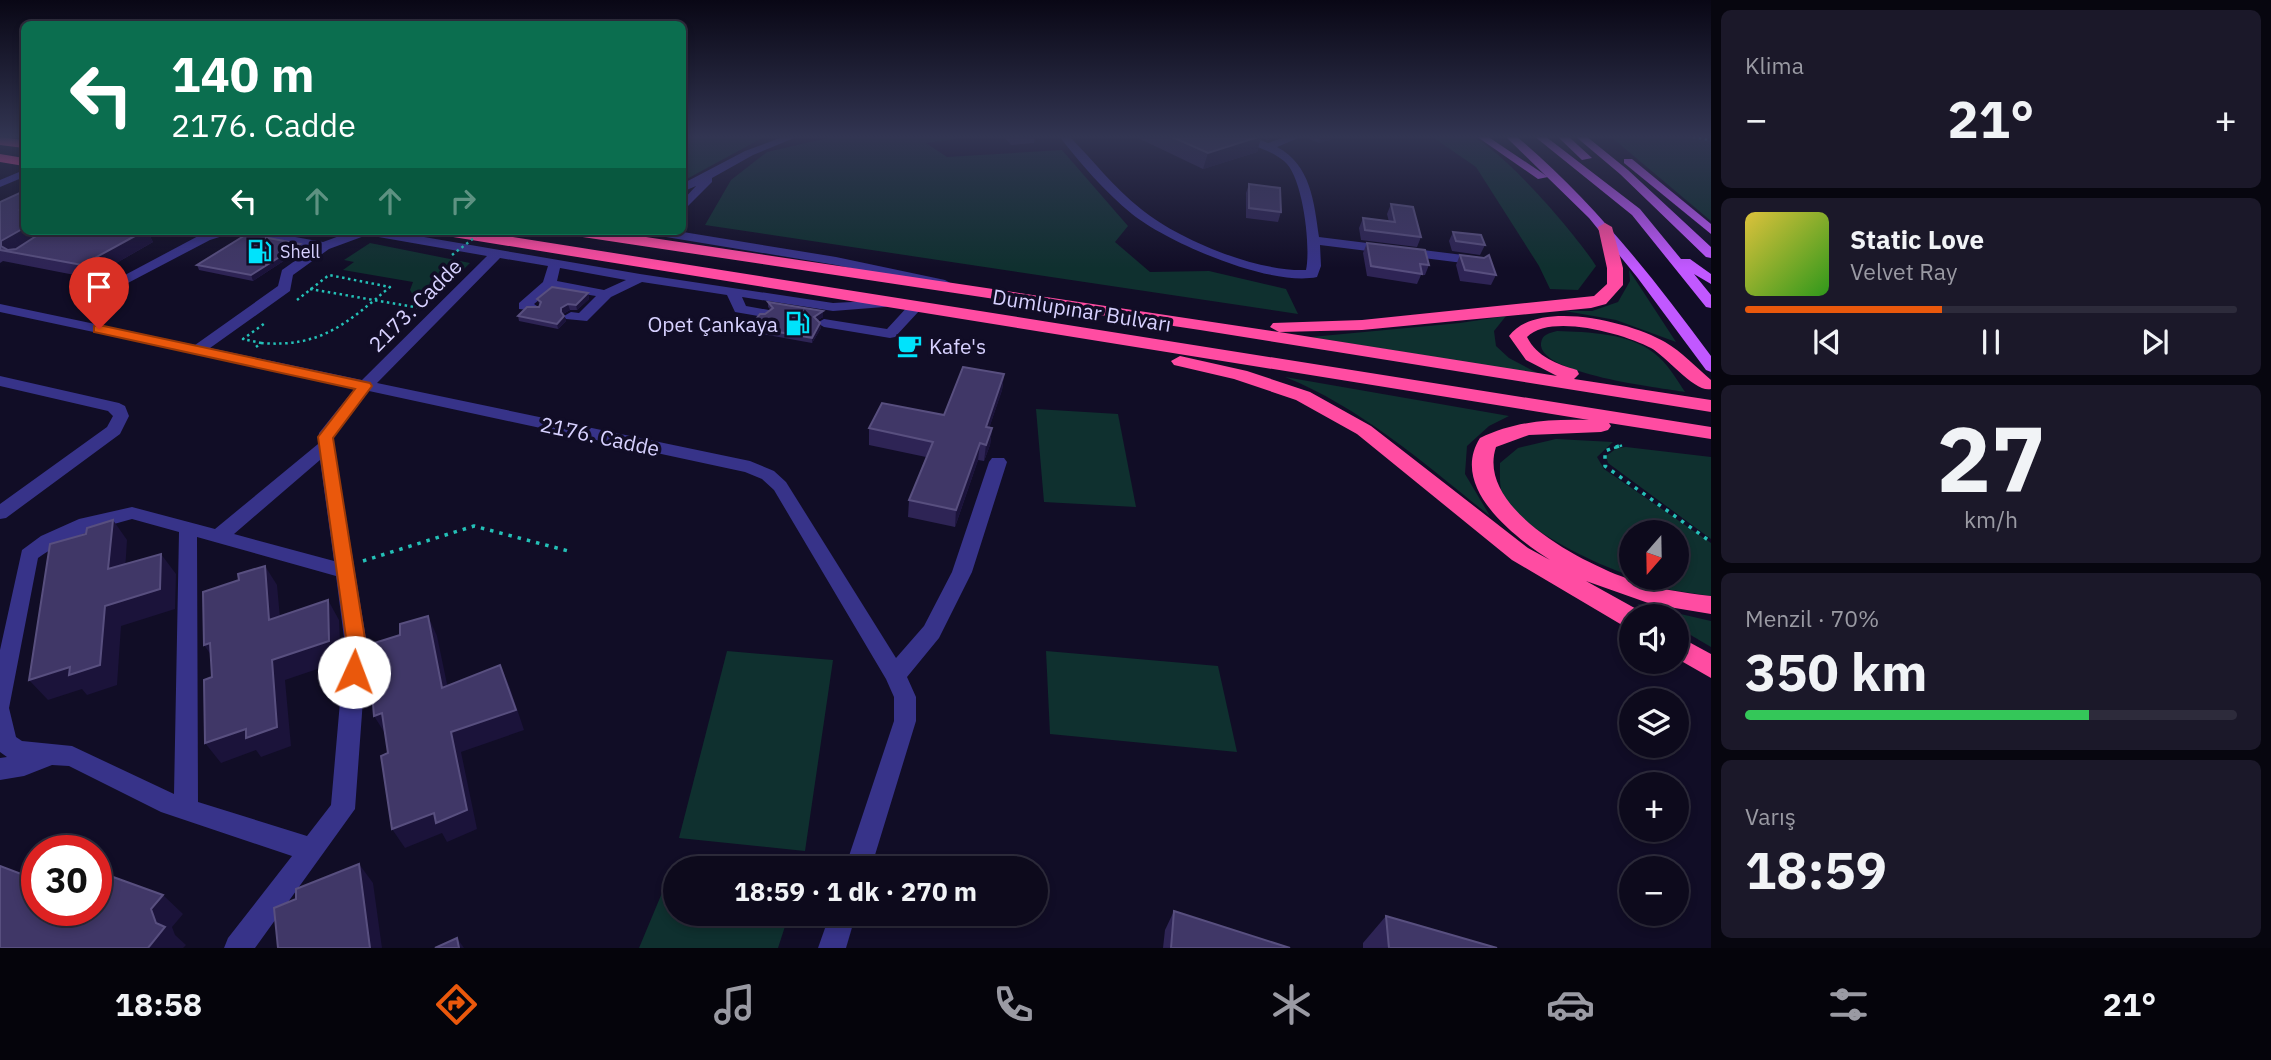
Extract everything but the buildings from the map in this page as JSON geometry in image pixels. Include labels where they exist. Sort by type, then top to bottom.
[{"type":"highway","points":[[1217,328],[1362,325],[1525,307],[1591,303],[1601,300],[1615,285],[1615,268],[1605,227]]},
{"type":"highway","name":"Dumlupınar Bulvarı","points":[[471,235],[1711,433]]},
{"type":"highway","name":"Dumlupınar Bulvarı","points":[[602,235],[1611,390],[1707,387]]},
{"type":"highway","points":[[1611,390],[1550,368],[1532,357],[1521,346],[1518,335],[1520,331],[1533,324],[1550,321],[1619,330],[1657,345],[1707,387]]},
{"type":"highway","points":[[1028,324],[1240,375],[1303,396],[1364,430],[1520,554],[1619,611]]},
{"type":"highway","points":[[1665,426],[1534,426],[1507,431],[1487,443],[1481,464],[1490,493],[1512,520],[1554,553],[1615,583],[1681,602],[1711,605]]},
{"type":"highway","points":[[1689,653],[1711,667]]},
{"type":"main road","points":[[1545,180],[1605,227]]},
{"type":"main road","points":[[1560,180],[1605,227],[1707,387]]},
{"type":"main road","points":[[1595,180],[1636,212]]},
{"type":"main road","points":[[1609,180],[1711,304]]},
{"type":"main road","points":[[1633,180],[1711,254]]},
{"type":"main road","points":[[1651,180],[1711,230]]},
{"type":"main road","points":[[1666,248],[1711,280]]},
{"type":"street","points":[[686,204],[707,180]]},
{"type":"street","points":[[1106,180],[1137,212],[1171,234],[1268,270],[1304,276],[1312,274],[1316,268],[1302,180]]},
{"type":"street","points":[[100,292],[214,235]]},
{"type":"street","points":[[237,235],[235,241],[238,246]]},
{"type":"street","points":[[262,235],[324,246]]},
{"type":"street","points":[[197,350],[285,288],[287,274],[307,258],[324,246],[355,235]]},
{"type":"street","points":[[389,235],[640,278],[833,307],[884,303]]},
{"type":"street","points":[[684,235],[836,261],[989,294]]},
{"type":"street","points":[[1313,240],[1479,261]]},
{"type":"street","name":"2173. Cadde","points":[[327,445],[325,437],[365,386],[496,254]]},
{"type":"street","points":[[291,256],[307,258]]},
{"type":"street","points":[[533,308],[524,306],[549,284],[555,264]]},
{"type":"street","points":[[571,316],[582,318],[606,295],[640,278]]},
{"type":"street","points":[[549,284],[606,295]]},
{"type":"street","points":[[733,292],[740,309],[764,313]]},
{"type":"street","points":[[824,323],[890,334],[915,307]]},
{"type":"street","name":"2176. Cadde","points":[[0,308],[750,467],[768,475],[780,486],[895,675],[905,697],[905,721],[862,856]]},
{"type":"street","points":[[0,381],[113,407],[119,410],[121,416],[114,430],[0,513]]},
{"type":"street","points":[[218,537],[327,445]]},
{"type":"street","points":[[238,948],[343,809],[356,645],[327,445]]},
{"type":"street","points":[[895,675],[932,632],[962,572],[998,462]]},
{"type":"street","points":[[0,705],[29,555],[48,541],[86,524],[132,513],[345,569]]},
{"type":"street","points":[[186,810],[188,528]]},
{"type":"street","points":[[0,712],[6,743],[17,751],[72,756],[186,810],[312,850]]},
{"type":"street","points":[[0,769],[24,765],[54,754]]},
{"type":"street","points":[[832,948],[839,926]]},
{"type":"path","points":[[452,256],[479,235]]},
{"type":"path","points":[[266,323],[243,339],[285,347],[333,334],[390,287],[329,275],[288,306]]},
{"type":"path","points":[[310,289],[439,311]]},
{"type":"path","points":[[240,359],[261,343]]},
{"type":"path","points":[[1623,445],[1605,451],[1605,466],[1711,542]]},
{"type":"path","points":[[345,569],[474,526],[572,552]]},
{"type":"green space","points":[[731,180],[1088,180],[1128,226],[1115,242],[1150,272],[1209,271],[1286,289],[1298,314],[705,225]]},
{"type":"green space","points":[[1484,180],[1525,180],[1573,235],[1596,266],[1578,290],[1550,289],[1539,266]]},
{"type":"green space","points":[[1663,180],[1711,180],[1711,221]]},
{"type":"green space","points":[[370,243],[470,263],[438,292],[414,297],[410,290],[413,282],[343,270],[354,262],[344,260]]},
{"type":"green space","points":[[1629,270],[1676,342],[1616,320],[1565,311],[1592,311],[1618,302],[1630,281]]},
{"type":"green space","points":[[1506,316],[1494,331],[1496,346],[1509,358],[1539,374],[1311,337],[1460,323]]},
{"type":"green space","points":[[1557,331],[1608,335],[1644,346],[1663,361],[1685,392],[1603,378],[1559,363],[1545,354],[1541,343],[1549,333]]},
{"type":"green space","points":[[1285,377],[1509,416],[1489,426],[1467,446],[1465,474],[1490,516],[1367,421]]},
{"type":"green space","points":[[1036,409],[1118,414],[1136,507],[1044,502]]},
{"type":"green space","points":[[1556,439],[1613,442],[1597,457],[1604,469],[1678,520],[1619,520],[1619,571],[1598,563],[1561,544],[1526,521],[1503,495],[1500,463],[1518,448]]},
{"type":"green space","points":[[1617,448],[1711,457],[1711,539],[1689,520],[1685,520],[1608,463],[1606,456]]},
{"type":"green space","points":[[1689,528],[1711,543],[1711,596],[1671,590],[1689,590]]},
{"type":"green space","points":[[1689,616],[1711,621],[1711,647],[1689,634]]},
{"type":"green space","points":[[727,651],[833,660],[805,851],[679,838]]},
{"type":"green space","points":[[1046,651],[1218,666],[1237,752],[1050,734]]},
{"type":"green space","points":[[663,891],[663,926],[785,926],[778,948],[639,948]]},
{"type":"place","name":"Shell","points":[[260,251]]},
{"type":"place","name":"Opet Çankaya","points":[[798,324]]},
{"type":"place","name":"Kafe's","points":[[909,346]]},
{"type":"route","points":[[99,329],[365,386],[325,437],[356,645],[354,672]]}]
